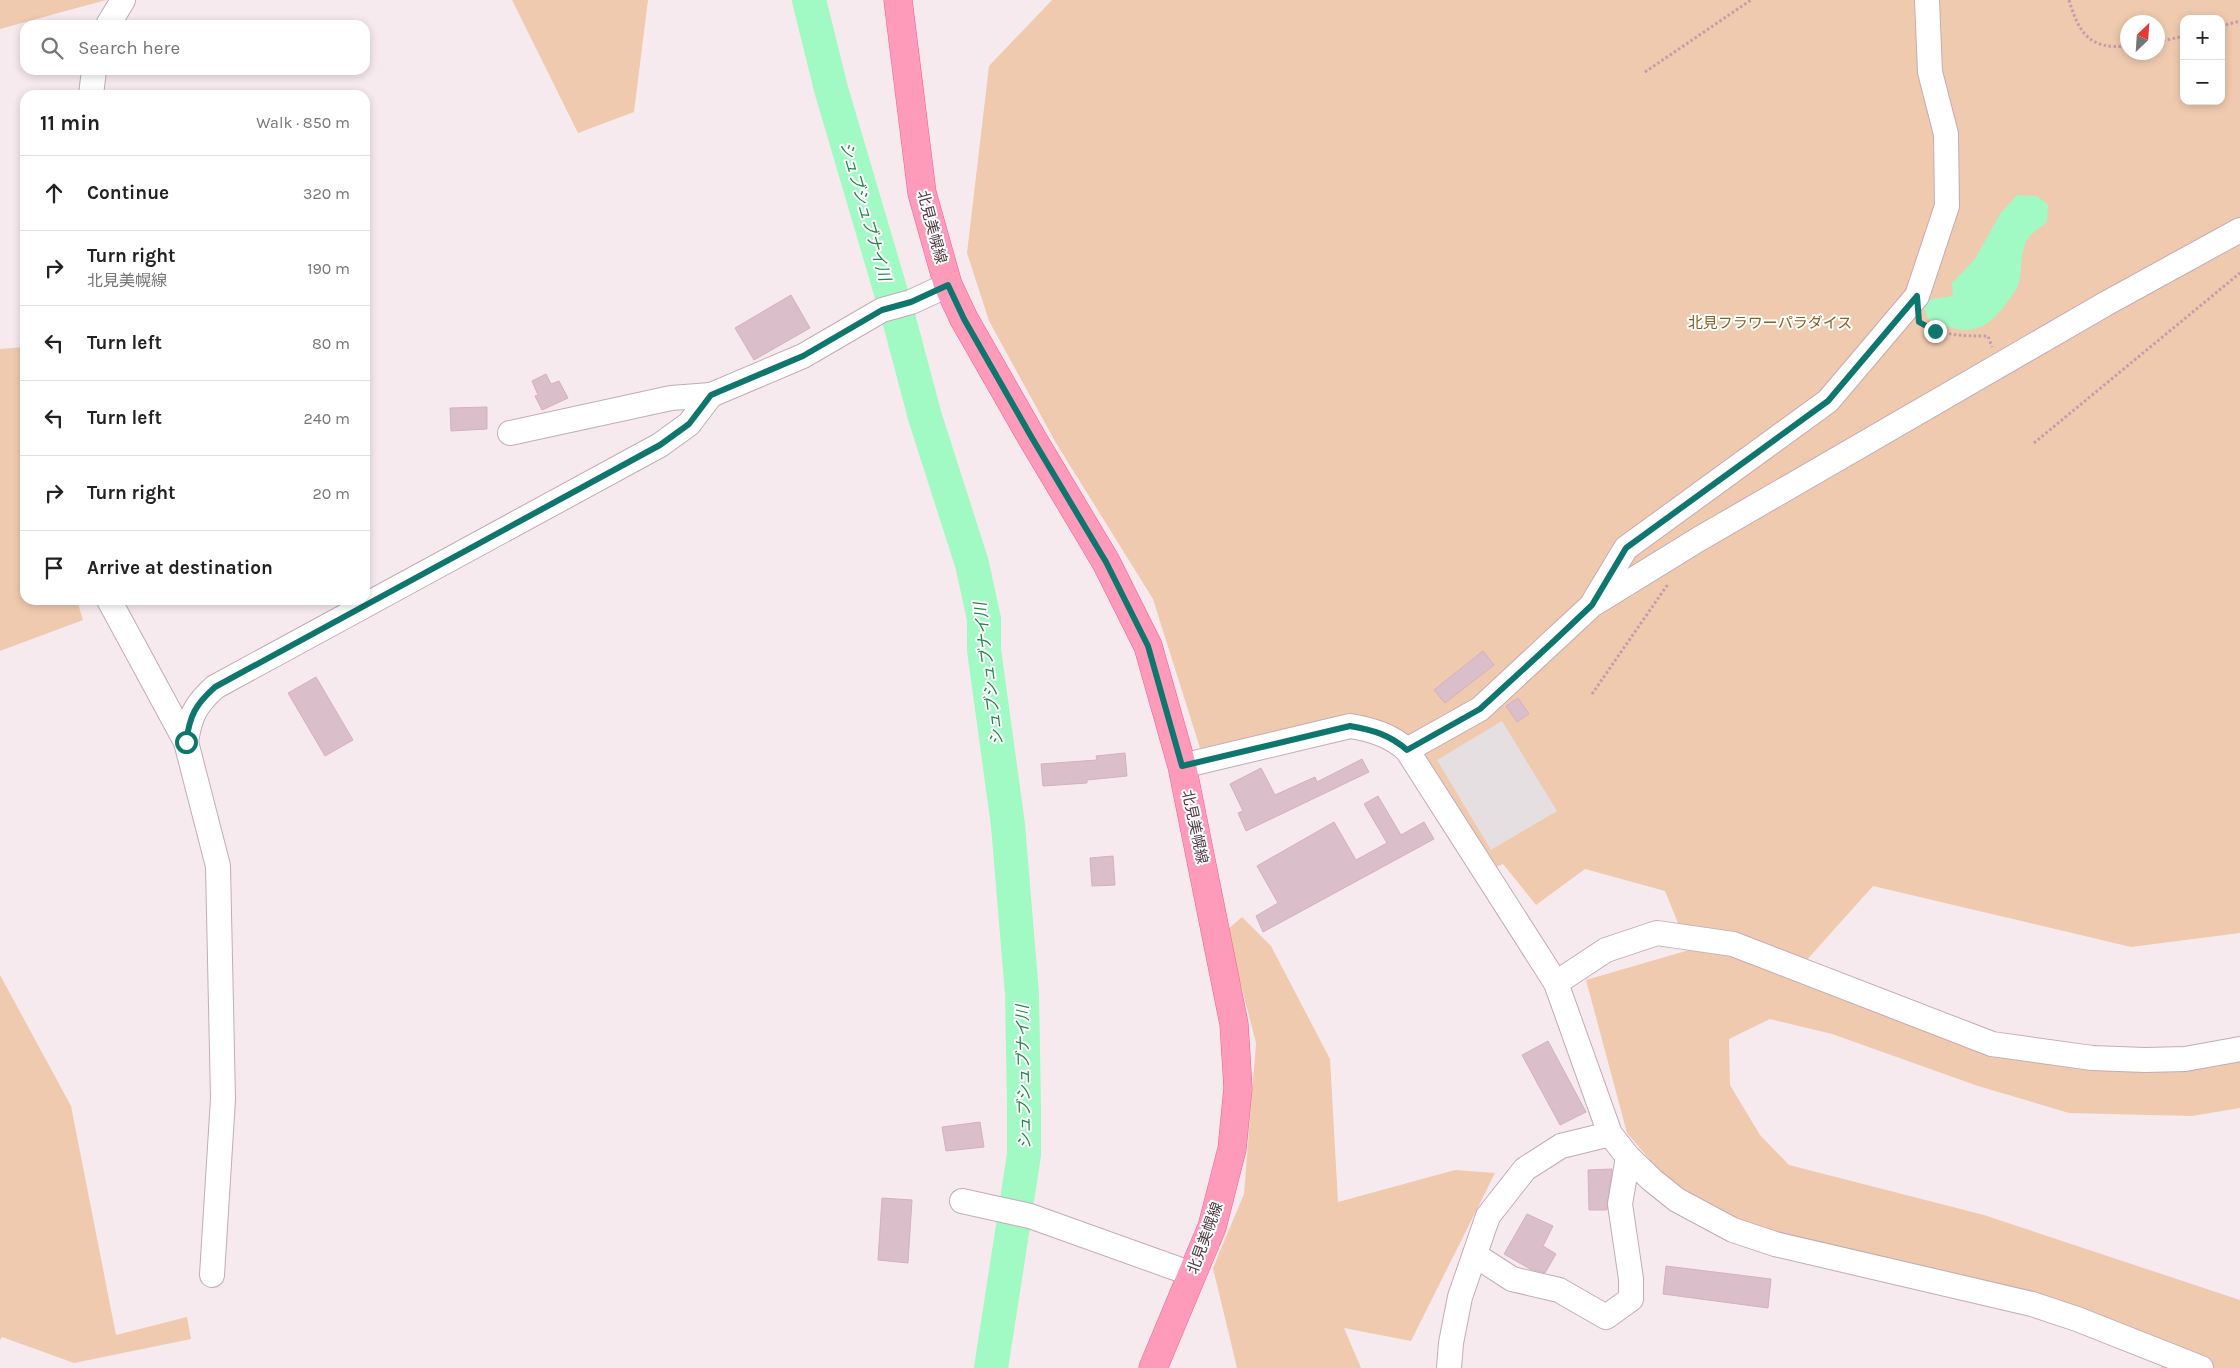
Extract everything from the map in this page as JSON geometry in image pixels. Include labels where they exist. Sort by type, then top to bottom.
[{"type":"main road","name":"北見美幌線","points":[[898,0],[922,193],[948,285],[964,319],[1106,562],[1148,646],[1182,766],[1234,1024],[1238,1088],[1232,1149],[1212,1227],[1153,1368]]},
{"type":"street","points":[[111,20],[123,0]]},
{"type":"street","points":[[1592,605],[1626,548],[1828,401],[1917,296],[1947,206],[1946,134],[1930,72],[1927,0]]},
{"type":"street","points":[[92,90],[93,75]]},
{"type":"street","points":[[1407,750],[1480,709],[1592,605],[1699,539],[2107,302],[2240,230]]},
{"type":"street","points":[[510,433],[671,398],[711,395],[803,356],[882,310],[911,302],[948,285]]},
{"type":"street","points":[[370,603],[660,445],[689,424],[711,395]]},
{"type":"street","points":[[112,605],[186,742],[218,866],[223,1099],[212,1275]]},
{"type":"street","points":[[186,742],[190,720],[200,701],[215,687],[366,605]]},
{"type":"street","points":[[1182,766],[1350,726],[1375,730],[1394,739],[1407,750],[1556,982],[1610,1134],[1628,1158],[1677,1200],[1733,1230],[1775,1244],[2032,1304],[2077,1319],[2201,1368]]},
{"type":"street","points":[[1556,982],[1606,950],[1657,933],[1733,944],[1992,1044],[2092,1058],[2145,1060],[2185,1059],[2240,1049]]},
{"type":"street","points":[[1449,1368],[1451,1343],[1460,1297],[1488,1216],[1526,1168],[1562,1146],[1610,1134]]},
{"type":"street","points":[[1474,1255],[1512,1280],[1559,1290],[1606,1317],[1631,1298],[1631,1280],[1620,1204],[1628,1158]]},
{"type":"street","points":[[962,1201],[1030,1216],[1116,1245],[1192,1274]]},
{"type":"path","points":[[1645,72],[1751,0]]},
{"type":"path","points":[[2069,0],[2081,32],[2104,45],[2120,46]]},
{"type":"path","points":[[2225,25],[2240,20]]},
{"type":"path","points":[[2165,40],[2180,37]]},
{"type":"path","points":[[2034,443],[2240,272]]},
{"type":"path","points":[[1917,296],[1919,322],[1935,331],[1956,336],[1988,336],[2001,365]]},
{"type":"path","points":[[1592,694],[1671,580]]},
{"type":"green space","points":[[0,0],[106,0],[33,20],[20,20],[20,24],[0,29]]},
{"type":"green space","points":[[512,0],[648,0],[634,112],[578,133]]},
{"type":"green space","name":"北見フラワーパラダイス","points":[[1052,0],[2240,0],[2240,933],[2131,947],[1873,886],[1805,962],[1963,1043],[2240,1057],[2240,1108],[2192,1116],[2069,1113],[1978,1086],[1832,1034],[1770,1019],[1729,1039],[1730,1085],[1760,1135],[1789,1165],[1984,1215],[2240,1300],[2240,1368],[2160,1368],[2180,1353],[1772,1234],[1705,1205],[1661,1173],[1627,1133],[1586,980],[1689,950],[1665,891],[1585,869],[1536,905],[1503,864],[1496,867],[1402,735],[1310,725],[1200,748],[1153,599],[1056,443],[989,321],[967,253],[989,66]]},
{"type":"green space","points":[[20,347],[20,605],[78,605],[83,620],[0,651],[0,349]]},
{"type":"green space","points":[[1242,917],[1271,946],[1330,1059],[1338,1202],[1455,1170],[1495,1173],[1411,1341],[1344,1328],[1361,1368],[1237,1368],[1213,1268],[1244,1194],[1256,1043],[1227,930]]},
{"type":"green space","points":[[0,975],[71,1106],[116,1335],[187,1317],[191,1339],[74,1363],[2,1337],[0,1340]]},
{"type":"shaded area","points":[[2017,195],[2037,196],[2048,205],[2047,222],[2029,237],[2024,248],[2018,286],[2014,294],[1988,323],[1970,330],[1950,328],[1928,319],[1923,306],[1932,299],[1953,296],[1952,283],[1975,259],[2000,214]]},
{"type":"shaded area","points":[[1502,721],[1557,811],[1491,850],[1437,760]]},
{"type":"building","points":[[791,295],[810,328],[754,360],[735,328]]},
{"type":"building","points":[[546,374],[551,384],[559,381],[568,398],[542,410],[535,396],[538,395],[532,381]]},
{"type":"building","points":[[487,407],[487,429],[451,431],[450,408]]},
{"type":"building","points":[[1483,651],[1494,665],[1445,703],[1434,690]]},
{"type":"building","points":[[316,677],[353,740],[325,756],[288,693]]},
{"type":"building","points":[[1518,698],[1529,714],[1517,722],[1506,706]]},
{"type":"building","points":[[1125,753],[1127,776],[1087,780],[1087,783],[1043,786],[1041,764],[1097,760],[1096,756]]},
{"type":"building","points":[[1362,759],[1369,772],[1246,831],[1238,813],[1243,811],[1230,784],[1261,768],[1275,795],[1315,777],[1317,782]]},
{"type":"building","points":[[1378,796],[1401,835],[1424,822],[1434,839],[1263,932],[1256,916],[1278,903],[1257,866],[1334,822],[1356,860],[1387,843],[1364,804]]},
{"type":"building","points":[[1113,856],[1115,885],[1092,886],[1090,858]]},
{"type":"building","points":[[1548,1041],[1586,1112],[1560,1125],[1522,1055]]},
{"type":"building","points":[[980,1122],[984,1147],[946,1151],[942,1127]]},
{"type":"building","points":[[1612,1169],[1607,1210],[1589,1210],[1588,1170]]},
{"type":"building","points":[[882,1198],[912,1200],[908,1263],[878,1260]]},
{"type":"building","points":[[1527,1214],[1553,1226],[1543,1246],[1556,1254],[1545,1273],[1530,1269],[1504,1254]]},
{"type":"building","points":[[1666,1266],[1771,1279],[1768,1308],[1663,1294]]},
{"type":"waterway","name":"シュブシュブナイ川","points":[[809,0],[831,89],[900,323],[925,417],[972,564],[984,619],[984,650],[1008,825],[1022,994],[1024,1106],[1024,1155],[991,1368]]},
{"type":"route","points":[[186,742],[190,720],[200,701],[215,687],[660,445],[689,424],[711,395],[803,356],[882,310],[911,302],[948,285],[964,319],[1106,562],[1148,646],[1182,766],[1350,726],[1375,730],[1394,739],[1407,750],[1480,709],[1554,641],[1592,605],[1626,548],[1828,401],[1917,296],[1919,322],[1935,331]]}]
